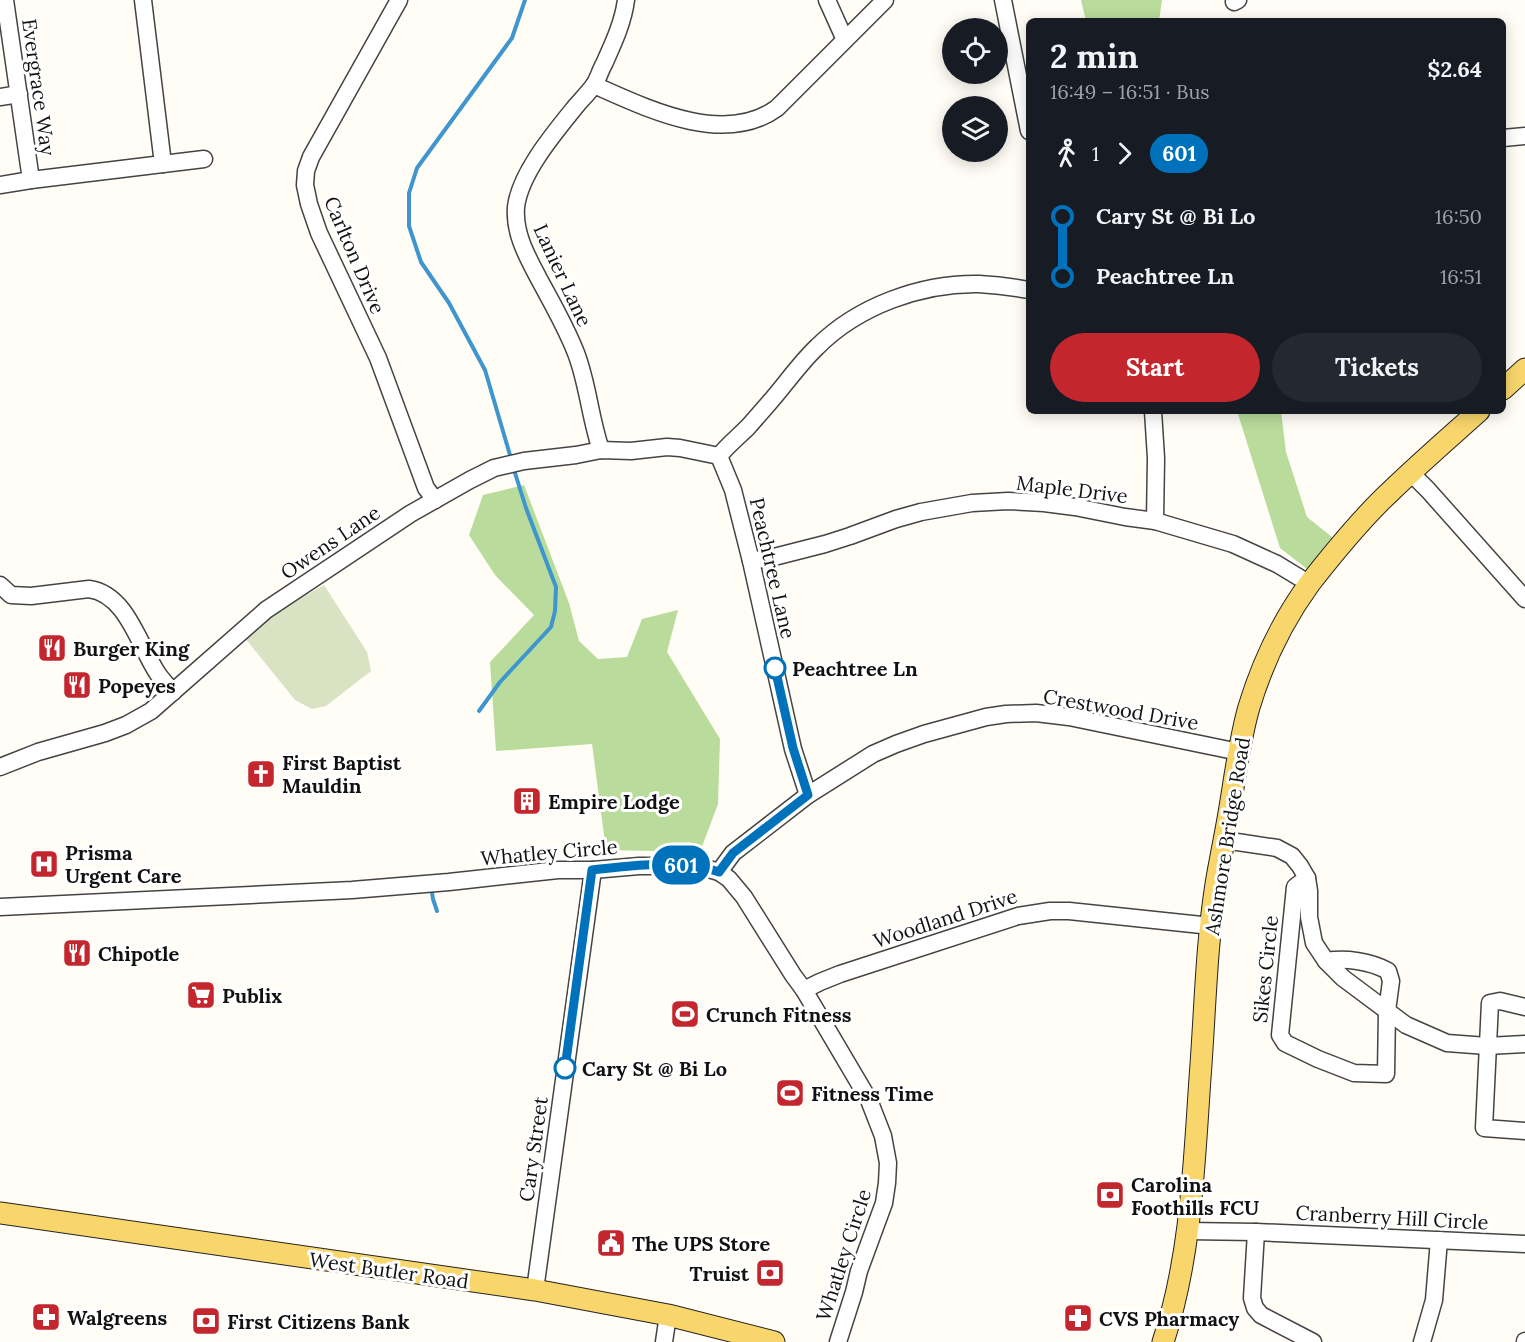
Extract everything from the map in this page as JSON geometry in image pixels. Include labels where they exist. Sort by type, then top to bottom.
[{"type":"main road","points":[[1506,386],[1525,369]]},
{"type":"main road","name":"Ashmore Bridge Road","points":[[1163,1342],[1175,1298],[1187,1231],[1216,885],[1239,752],[1249,709],[1263,667],[1282,628],[1310,584],[1371,511],[1476,414]]},
{"type":"main road","name":"West Butler Road","points":[[0,1213],[535,1290],[668,1315],[774,1342]]},
{"type":"street","name":"Evergrace Way","points":[[5,0],[31,180]]},
{"type":"street","points":[[143,0],[163,164]]},
{"type":"street","name":"Carlton Drive","points":[[399,0],[311,157],[306,171],[305,185],[319,233],[378,358],[426,488],[435,500]]},
{"type":"street","name":"Lanier Lane","points":[[600,450],[577,354],[525,252],[516,225],[516,210],[519,191],[529,171],[594,85],[621,24],[626,0]]},
{"type":"street","points":[[827,0],[845,40]]},
{"type":"street","points":[[594,85],[679,119],[713,124],[747,122],[763,117],[777,108],[885,0]]},
{"type":"street","points":[[1003,0],[1026,116]]},
{"type":"street","points":[[0,97],[19,94]]},
{"type":"street","points":[[1506,138],[1525,136]]},
{"type":"street","points":[[0,185],[204,159]]},
{"type":"street","points":[[719,456],[751,424],[818,346],[837,329],[862,314],[901,297],[943,287],[979,284],[1026,290]]},
{"type":"street","points":[[1153,414],[1156,458],[1155,521]]},
{"type":"street","name":"Owens Lane","points":[[0,767],[38,752],[93,738],[126,725],[151,711],[266,610],[410,514],[494,468],[524,461],[600,450],[631,451],[674,447],[719,456]]},
{"type":"street","name":"Peachtree Lane","points":[[719,456],[733,490],[793,748],[808,795]]},
{"type":"street","points":[[1411,473],[1525,599]]},
{"type":"street","name":"Maple Drive","points":[[751,561],[825,544],[921,512],[972,503],[1008,501],[1044,503],[1155,521],[1233,544],[1277,564],[1310,584]]},
{"type":"street","points":[[0,585],[11,595],[30,596],[89,589],[110,597],[121,608],[159,674],[174,692]]},
{"type":"street","name":"Crestwood Drive","points":[[719,872],[733,853],[808,795],[873,754],[896,744],[965,722],[1006,714],[1036,713],[1069,717],[1239,752]]},
{"type":"street","points":[[1224,840],[1277,848],[1292,856],[1307,878],[1309,917],[1314,944],[1326,961],[1343,978],[1406,1025],[1447,1044],[1487,1046],[1525,1044]]},
{"type":"street","name":"Whatley Circle","points":[[0,907],[352,890],[558,870],[675,865],[698,866],[719,872],[729,879],[744,897],[804,990],[869,1100],[883,1136],[888,1163],[884,1203],[859,1270],[838,1342]]},
{"type":"street","name":"Cary Street","points":[[535,1290],[592,870]]},
{"type":"street","name":"Sikes Circle","points":[[1307,878],[1295,887],[1280,1035],[1285,1043],[1354,1073],[1386,1074],[1387,1011]]},
{"type":"street","name":"Woodland Drive","points":[[804,990],[851,971],[1033,912],[1069,911],[1212,926]]},
{"type":"street","points":[[1326,961],[1340,959],[1377,965],[1388,971],[1391,981],[1387,1011]]},
{"type":"street","points":[[1525,1006],[1500,1000],[1490,1003],[1484,1128],[1525,1131]]},
{"type":"street","name":"Cranberry Hill Circle","points":[[1187,1231],[1525,1244]]},
{"type":"street","points":[[1256,1232],[1252,1298],[1255,1308],[1261,1315],[1313,1342]]},
{"type":"street","points":[[1422,1342],[1434,1300],[1439,1240]]},
{"type":"street","points":[[664,1342],[668,1315]]},
{"type":"green space","points":[[1081,0],[1162,0],[1159,18],[1085,18]]},
{"type":"green space","points":[[1238,414],[1281,414],[1286,452],[1307,517],[1332,537],[1307,569],[1280,548]]},
{"type":"green space","points":[[524,485],[569,603],[579,641],[598,659],[627,657],[642,619],[678,610],[667,652],[720,739],[718,804],[700,852],[606,850],[592,744],[496,751],[490,662],[534,615],[495,575],[469,535],[483,495]]},
{"type":"green space","points":[[324,585],[367,652],[371,671],[326,706],[312,709],[295,700],[245,638],[274,613]]},
{"type":"waterway","points":[[510,455],[485,370],[449,303],[421,262],[409,226],[409,193],[417,168],[512,38],[525,0]]},
{"type":"waterway","points":[[479,711],[500,682],[551,627],[555,611],[556,587],[515,473]]},
{"type":"waterway","points":[[432,893],[437,911]]},
{"type":"bus line","name":"601","points":[[565,1068],[592,870],[675,865],[698,866],[719,872],[733,853],[808,795],[793,748],[775,668]]},
{"type":"place","name":"Burger King","points":[[52,648]]},
{"type":"place","name":"Peachtree Ln","points":[[775,668]]},
{"type":"place","name":"Popeyes","points":[[77,685]]},
{"type":"place","name":"First Baptist Mauldin","points":[[261,774]]},
{"type":"place","name":"Empire Lodge","points":[[527,801]]},
{"type":"place","name":"Prisma Urgent Care","points":[[44,864]]},
{"type":"place","name":"Chipotle","points":[[77,953]]},
{"type":"place","name":"Publix","points":[[201,995]]},
{"type":"place","name":"Crunch Fitness","points":[[685,1014]]},
{"type":"place","name":"Cary St @ Bi Lo","points":[[565,1068]]},
{"type":"place","name":"Fitness Time","points":[[790,1093]]},
{"type":"place","name":"Carolina Foothills FCU","points":[[1110,1195]]},
{"type":"place","name":"The UPS Store","points":[[611,1243]]},
{"type":"place","name":"Truist","points":[[770,1273]]},
{"type":"place","name":"Walgreens","points":[[46,1317]]},
{"type":"place","name":"CVS Pharmacy","points":[[1078,1318]]},
{"type":"place","name":"First Citizens Bank","points":[[206,1321]]}]
